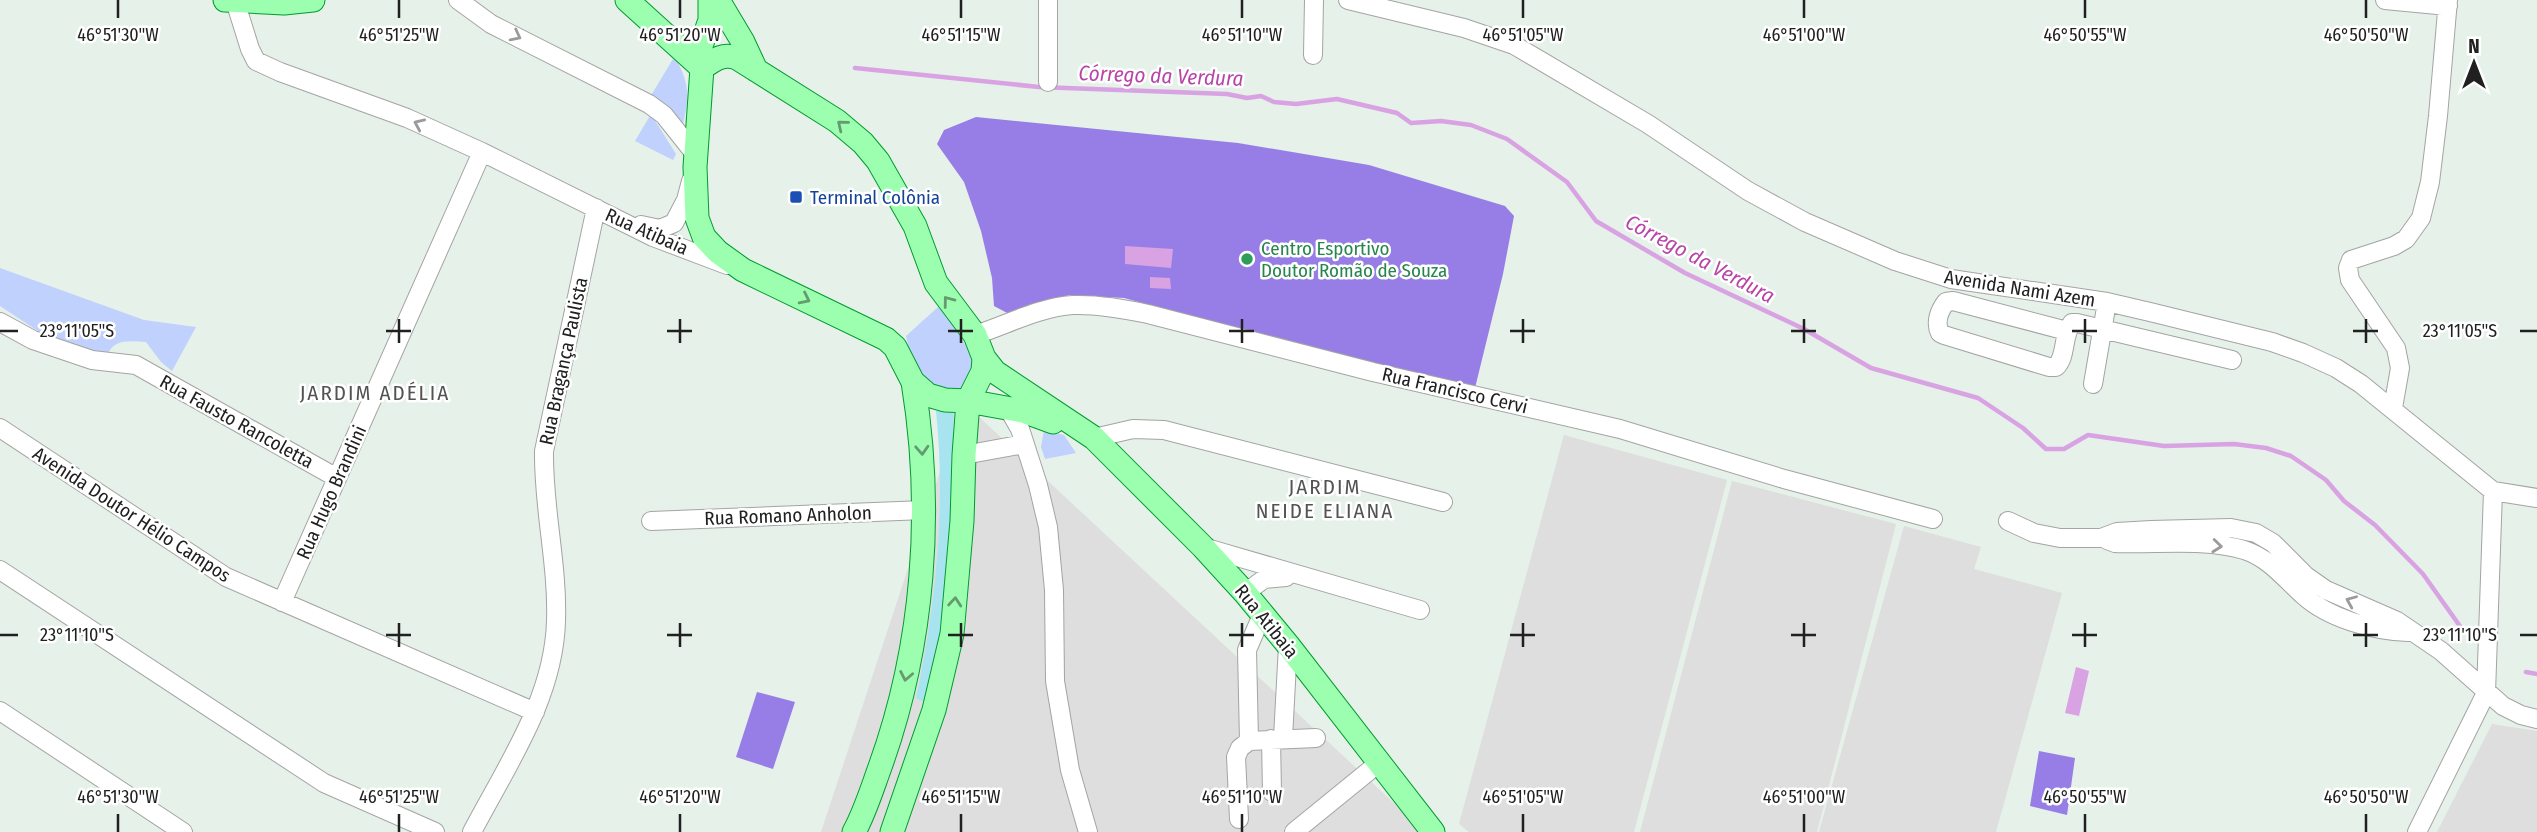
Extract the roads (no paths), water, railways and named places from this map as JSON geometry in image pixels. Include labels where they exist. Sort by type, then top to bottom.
[{"type":"main road","points":[[230,1],[284,3],[313,0]]},
{"type":"main road","points":[[628,0],[702,68]]},
{"type":"main road","points":[[682,49],[701,46],[710,20],[710,0]]},
{"type":"main road","points":[[718,0],[756,70]]},
{"type":"main road","points":[[743,270],[718,252],[698,228],[695,161],[702,68],[717,57],[731,56],[756,70],[837,121],[863,143],[878,161],[915,226],[936,283],[975,335],[989,365],[1016,410]]},
{"type":"main road","name":"Rua Atibaia","points":[[743,270],[886,339],[895,347],[912,382],[934,397],[1016,410],[1086,434]]},
{"type":"main road","points":[[892,832],[941,686],[952,634],[962,521],[968,401],[983,371],[989,365]]},
{"type":"main road","name":"Rua Atibaia","points":[[989,365],[1086,434],[1203,547],[1288,645],[1433,832]]},
{"type":"main road","points":[[854,832],[898,711],[921,579],[925,510],[921,428],[912,382]]},
{"type":"main road","points":[[898,711],[912,718],[917,724],[922,748]]},
{"type":"street","points":[[458,0],[492,24],[649,104],[664,115],[695,161],[686,200],[674,223],[660,229],[629,223]]},
{"type":"street","points":[[1048,0],[1048,82]]},
{"type":"street","points":[[1312,55],[1314,0]]},
{"type":"street","name":"Avenida Nami Azem","points":[[1348,0],[1464,28],[1514,45],[1648,124],[1748,191],[1805,222],[1895,261],[1951,279],[2107,302],[2190,321],[2303,352],[2336,368],[2393,408],[2493,491]]},
{"type":"street","points":[[2385,0],[2448,3],[2430,182],[2421,218],[2406,239],[2386,249],[2356,257],[2351,260],[2348,268],[2350,280],[2396,348],[2400,368],[2393,408]]},
{"type":"street","name":"Rua Atibaia","points":[[230,1],[256,61],[407,118],[629,223],[653,237],[743,270]]},
{"type":"street","name":"Rua Hugo Brandini","points":[[282,602],[482,152]]},
{"type":"street","name":"Rua Bragança Paulista","points":[[472,832],[535,712],[548,681],[556,622],[544,451],[596,208]]},
{"type":"street","points":[[2067,331],[1953,301],[1946,302],[1941,308],[1937,324],[1944,335],[2049,367],[2056,367],[2061,362],[2067,331],[2072,323],[2232,360]]},
{"type":"street","points":[[2093,384],[2107,302]]},
{"type":"street","name":"Rua Francisco Cervi","points":[[975,335],[1046,311],[1073,305],[1128,310],[1455,392],[1620,429],[1784,479],[1933,519]]},
{"type":"street","name":"Rua Fausto Rancoletta","points":[[0,322],[33,340],[92,360],[136,365],[337,478]]},
{"type":"street","points":[[1016,410],[1038,485],[1052,552],[1055,681],[1070,770],[1088,832]]},
{"type":"street","points":[[1016,410],[1038,458],[1038,485]]},
{"type":"street","name":"Avenida Doutor Hélio Campos","points":[[0,428],[226,577],[535,712]]},
{"type":"street","points":[[1086,434],[1133,429],[1164,430],[1443,502]]},
{"type":"street","points":[[964,455],[1024,444]]},
{"type":"street","points":[[2417,832],[2486,693],[2493,491],[2537,498]]},
{"type":"street","name":"Rua Romano Anholon","points":[[651,521],[925,510]]},
{"type":"street","points":[[2008,521],[2034,533],[2060,538],[2101,538],[2115,543],[2187,543],[2244,550],[2299,579],[2316,606],[2330,613],[2387,630],[2411,633],[2441,652],[2502,706],[2537,719]]},
{"type":"street","points":[[1203,547],[1420,610]]},
{"type":"street","points":[[0,570],[324,783],[435,832]]},
{"type":"street","points":[[1245,593],[1264,579],[1300,577]]},
{"type":"street","points":[[1249,741],[1247,650],[1262,615]]},
{"type":"street","points":[[1272,792],[1288,645]]},
{"type":"street","points":[[0,711],[183,832]]},
{"type":"street","points":[[1239,819],[1236,757],[1240,748],[1249,741],[1315,738]]},
{"type":"street","points":[[1294,832],[1380,762]]},
{"type":"waterway","name":"Córrego da Verdura","points":[[855,68],[1039,87],[1227,94],[1247,98],[1261,96],[1274,102],[1296,104],[1337,99],[1397,113],[1411,123],[1441,121],[1471,125],[1507,139],[1567,182],[1596,221],[1685,273],[1804,329],[1871,368],[1978,398],[2023,428],[2046,449],[2064,449],[2088,435],[2164,446],[2234,444],[2266,448],[2291,456],[2326,480],[2344,501],[2375,525],[2423,574],[2462,629]]},
{"type":"waterway","name":"Córrego da Verdura","points":[[2526,672],[2537,674]]},
{"type":"place","name":"Terminal Colônia","points":[[796,197]]},
{"type":"place","name":"Centro Esportivo Doutor Romão de Souza","points":[[1247,259]]},
{"type":"district","name":"JARDIM ADÉLIA","points":[[375,393]]},
{"type":"district","name":"JARDIM NEIDE ELIANA","points":[[1325,499]]}]
